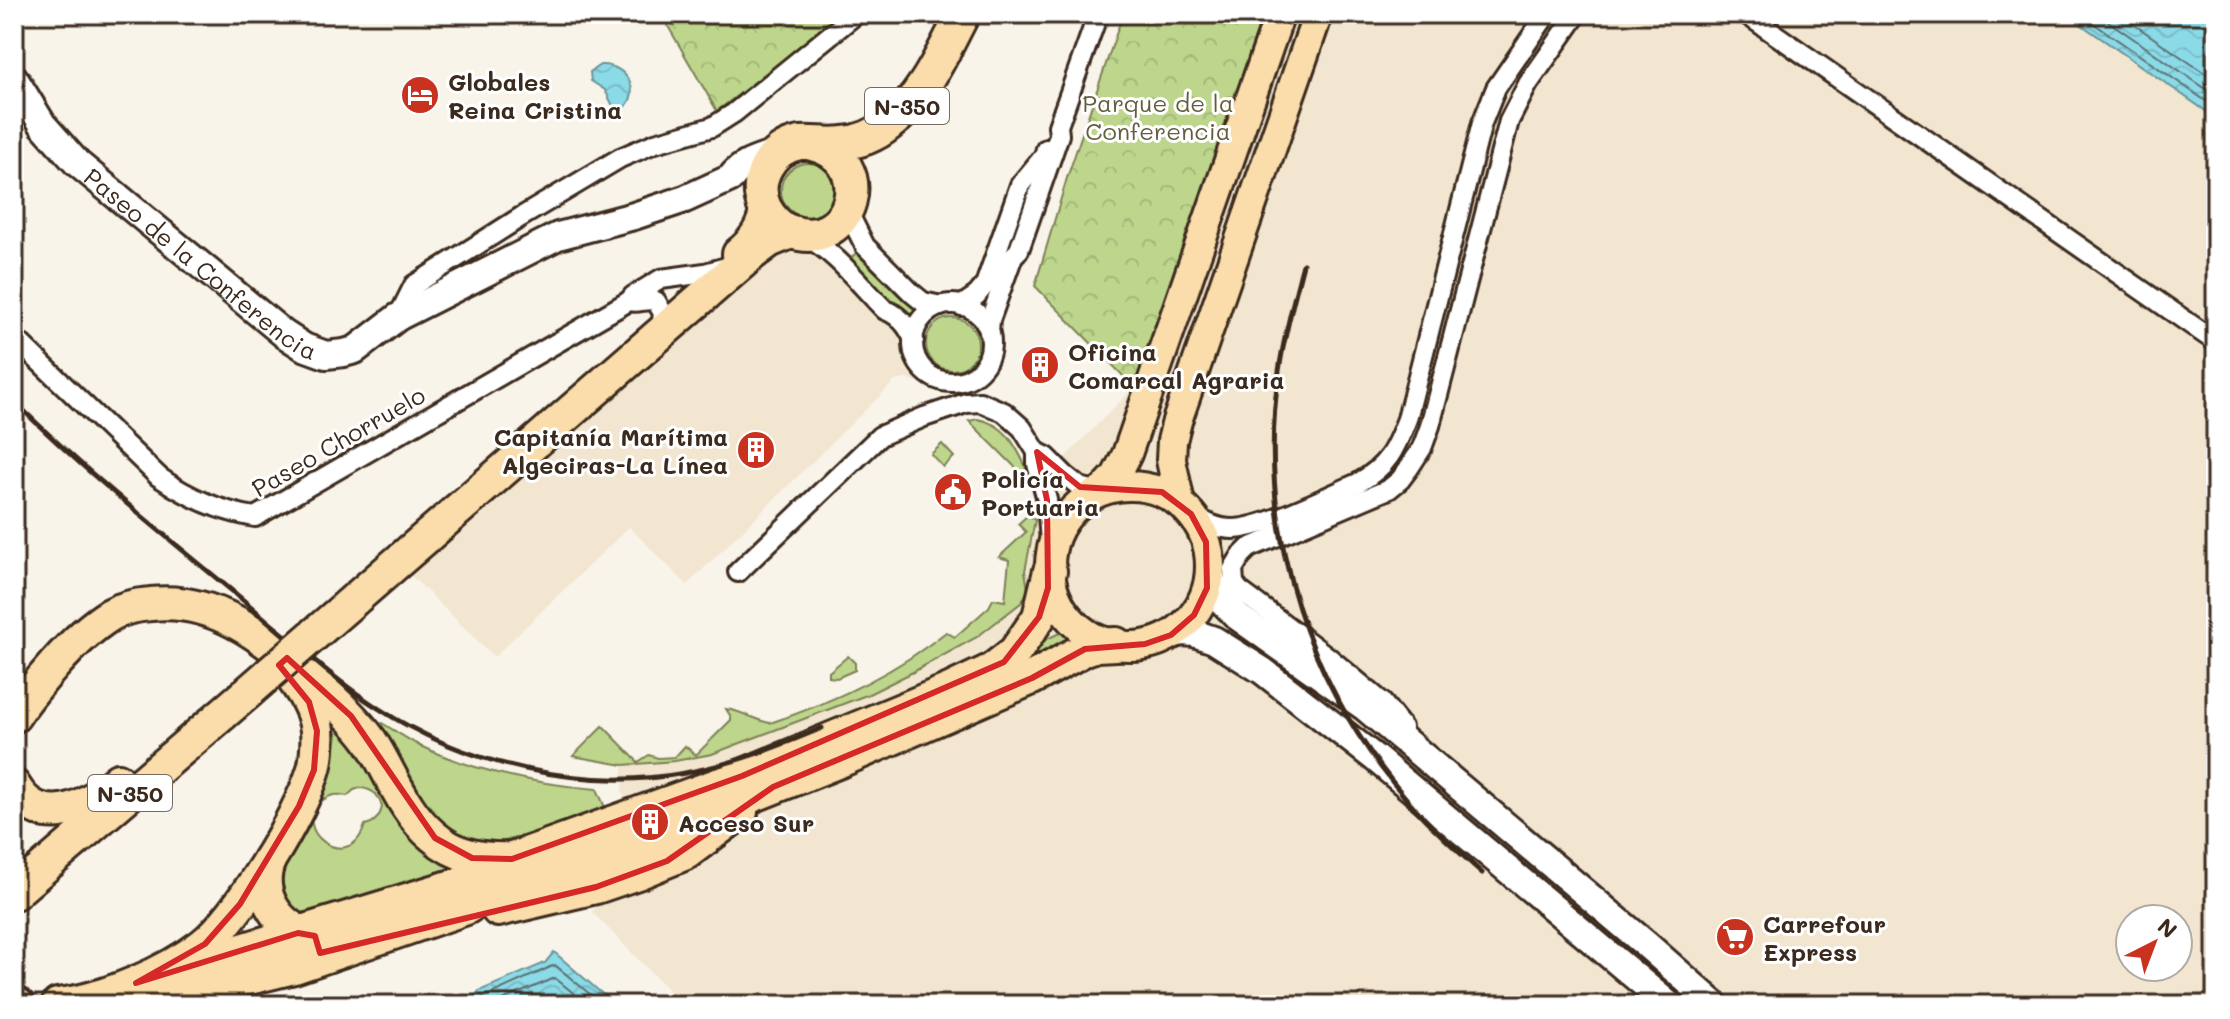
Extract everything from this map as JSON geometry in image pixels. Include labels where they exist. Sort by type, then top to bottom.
[{"type":"highway","name":"N-350","points":[[350,597],[745,250],[757,236],[765,219],[763,174],[773,158],[800,143],[845,143],[867,138],[886,128],[901,114],[936,64],[963,14]]},
{"type":"highway","name":"N-350","points":[[14,893],[350,597],[742,262],[769,241],[796,233],[823,232],[841,219],[863,168],[903,129],[932,94],[974,14]]},
{"type":"highway","points":[[812,144],[822,146],[841,158],[851,178],[850,199]]},
{"type":"highway","points":[[764,202],[781,227],[796,233]]},
{"type":"highway","points":[[14,716],[72,646],[111,615],[135,606],[161,603],[209,609],[254,632],[283,653],[351,716],[370,740],[412,814],[435,838],[472,858],[512,859],[742,776],[992,670],[1015,652],[1039,617],[1051,564]]},
{"type":"highway","points":[[14,739],[52,684],[80,654],[103,635],[126,622],[156,616],[185,617],[216,625],[238,636],[268,655],[292,677],[309,702],[317,731],[314,770],[299,806],[272,853],[240,904],[205,944],[137,994]]},
{"type":"highway","points":[[58,1005],[294,967],[382,938],[773,787],[1013,687],[1085,649],[1116,644]]},
{"type":"highway","name":"N-350","points":[[14,883],[244,689]]},
{"type":"highway","points":[[14,786],[24,800],[35,808],[49,812],[69,810],[105,791],[189,717],[244,689]]},
{"type":"highway","points":[[382,938],[596,887],[640,872],[686,853],[773,787]]},
{"type":"highway","points":[[14,909],[58,867],[79,836]]},
{"type":"highway","points":[[596,887],[624,846]]},
{"type":"highway","points":[[272,853],[264,874],[268,897],[275,912],[298,933],[353,939],[462,901],[480,899]]},
{"type":"highway","points":[[137,994],[298,933],[500,871],[512,859]]},
{"type":"main road","points":[[1280,14],[1127,454],[1116,476],[1101,491],[1075,507],[1058,530],[1051,564],[1055,592],[1068,615],[1089,634],[1116,644],[1145,644],[1183,632],[1194,633],[1214,640],[1263,671],[1375,758],[1669,1005]]},
{"type":"main road","points":[[1186,509],[1171,460],[1177,421],[1318,14]]},
{"type":"main road","name":"Paseo de la Conferencia","points":[[14,78],[43,125],[77,163],[284,334],[304,347],[326,355],[344,353],[365,343],[398,317],[558,236],[672,203],[731,178],[733,172],[744,166],[780,152]]},
{"type":"main road","points":[[731,178],[750,186],[764,202]]},
{"type":"main road","points":[[1101,491],[1133,486],[1162,492],[1186,509],[1200,527],[1210,557],[1207,588],[1194,615],[1171,635]]},
{"type":"main road","points":[[1210,573],[1216,595],[1232,612],[1366,708],[1715,1005]]},
{"type":"street","points":[[398,317],[414,285],[620,158],[655,143],[712,127],[856,14]]},
{"type":"street","points":[[989,332],[979,315],[961,306],[941,306],[918,325],[914,340],[915,354],[934,377],[953,382],[972,376],[986,362],[991,342],[990,320],[1009,265],[1019,250],[1098,14]]},
{"type":"street","points":[[1186,509],[1206,523],[1219,527],[1231,529],[1255,525],[1358,483],[1386,463],[1407,419],[1482,123],[1496,88],[1547,14]]},
{"type":"street","points":[[1429,763],[1382,702],[1239,590],[1234,583],[1233,569],[1249,548],[1378,495],[1400,480],[1422,448],[1509,121],[1528,84],[1577,14]]},
{"type":"street","points":[[1746,14],[2216,342]]},
{"type":"street","points":[[961,306],[985,285],[1020,185],[1044,156],[1051,132],[1058,126]]},
{"type":"street","points":[[850,199],[865,246],[923,302],[941,306]]},
{"type":"street","points":[[796,233],[819,244],[885,310],[894,313],[914,340]]},
{"type":"street","name":"Paseo Chorruelo","points":[[14,337],[159,477],[184,495],[230,513],[255,517],[629,301],[661,279],[723,268]]},
{"type":"street","points":[[629,301],[656,301],[663,313],[662,321]]},
{"type":"street","points":[[738,572],[880,436],[966,403],[980,402],[994,407],[1014,421],[1037,452],[1047,457],[1080,487],[1101,491]]},
{"type":"street","points":[[1037,452],[1037,464],[1047,500],[1051,564]]},
{"type":"highlighted area","points":[[1037,452],[1080,487],[1162,492],[1191,514],[1206,542],[1207,588],[1194,615],[1171,635],[1145,644],[1085,649],[1032,678],[773,787],[667,861],[596,887],[320,953],[315,936],[298,933],[136,983],[205,944],[240,904],[299,806],[314,770],[317,731],[309,702],[279,665],[287,658],[351,716],[435,838],[472,858],[512,859],[742,776],[1004,662],[1039,617],[1048,588],[1047,500]]},
{"type":"shaded area","points":[[1263,14],[2066,14],[2216,118],[2216,1005],[683,1005],[592,912],[606,895],[654,875],[622,791],[623,765],[675,761],[712,754],[869,694],[977,637],[1026,597],[1025,571],[1039,484],[1134,387]]},
{"type":"shaded area","points":[[780,242],[814,251],[906,343],[907,357],[914,373],[928,385],[906,379],[895,381],[687,585],[629,527],[494,657],[401,566]]},
{"type":"green space","points":[[661,14],[843,14],[717,111]]},
{"type":"green space","name":"Parque de la Conferencia","points":[[1123,14],[1263,14],[1134,387],[1035,286],[1067,178]]},
{"type":"green space","points":[[808,163],[827,171],[835,190],[827,209],[808,217],[789,209],[781,190],[789,171]]},
{"type":"green space","points":[[858,251],[920,310],[911,323],[849,260]]},
{"type":"green space","points":[[952,318],[970,326],[978,344],[970,362],[952,370],[934,362],[926,344],[934,326]]},
{"type":"green space","points":[[978,419],[995,425],[1008,436],[1026,467],[1023,475],[969,421]]},
{"type":"green space","points":[[942,444],[954,457],[943,467],[931,454]]},
{"type":"green space","points":[[1028,515],[1035,520],[1025,571],[1028,590],[1022,602],[977,637],[913,672],[869,694],[712,754],[675,761],[623,765],[573,756],[603,726],[638,762],[649,755],[675,757],[685,746],[696,755],[731,720],[726,709],[770,723],[817,706],[884,674],[946,632],[955,637],[989,607],[993,599],[1005,601],[1009,560],[999,557],[1026,532],[1018,524]]},
{"type":"green space","points":[[1064,631],[1073,640],[1017,673],[1036,644]]},
{"type":"green space","points":[[848,656],[855,663],[855,670],[837,678],[829,677],[829,672]]},
{"type":"green space","points":[[382,723],[420,746],[485,770],[551,784],[597,789],[607,812],[494,844],[460,835],[442,823],[420,797],[380,726]]},
{"type":"green space","points":[[338,726],[355,744],[408,833],[420,845],[465,870],[459,877],[296,914],[285,892],[283,867],[325,781]],"holes":[[[365,789],[375,793],[379,799],[382,807],[378,817],[365,825],[357,840],[346,847],[335,847],[324,842],[312,823],[314,811],[329,797],[347,796],[354,790]]]},
{"type":"water","points":[[2066,14],[2216,14],[2216,118]]},
{"type":"water","points":[[600,65],[617,68],[628,80],[632,94],[623,109],[614,108],[605,90],[591,81],[590,72]]},
{"type":"water","points":[[554,952],[615,1005],[467,1005],[479,991],[545,963]]},
{"type":"railway","points":[[1303,264],[1281,358],[1274,432],[1275,492],[1284,551],[1299,608],[1320,664],[1348,717],[1381,767],[1420,814],[1482,873]]},
{"type":"railway","points":[[14,401],[95,477],[359,696],[412,728],[448,745],[486,759],[566,776],[646,778],[720,765],[822,728]]},
{"type":"place","name":"Globales Reina Cristina","points":[[420,95]]},
{"type":"place","name":"Oficina Comarcal Agraria","points":[[1040,365]]},
{"type":"place","name":"Capitanía Marítima Algeciras-La Línea","points":[[756,450]]},
{"type":"place","name":"Policía Portuaria","points":[[953,492]]},
{"type":"place","name":"Acceso Sur","points":[[650,822]]},
{"type":"place","name":"Carrefour Express","points":[[1735,937]]}]
